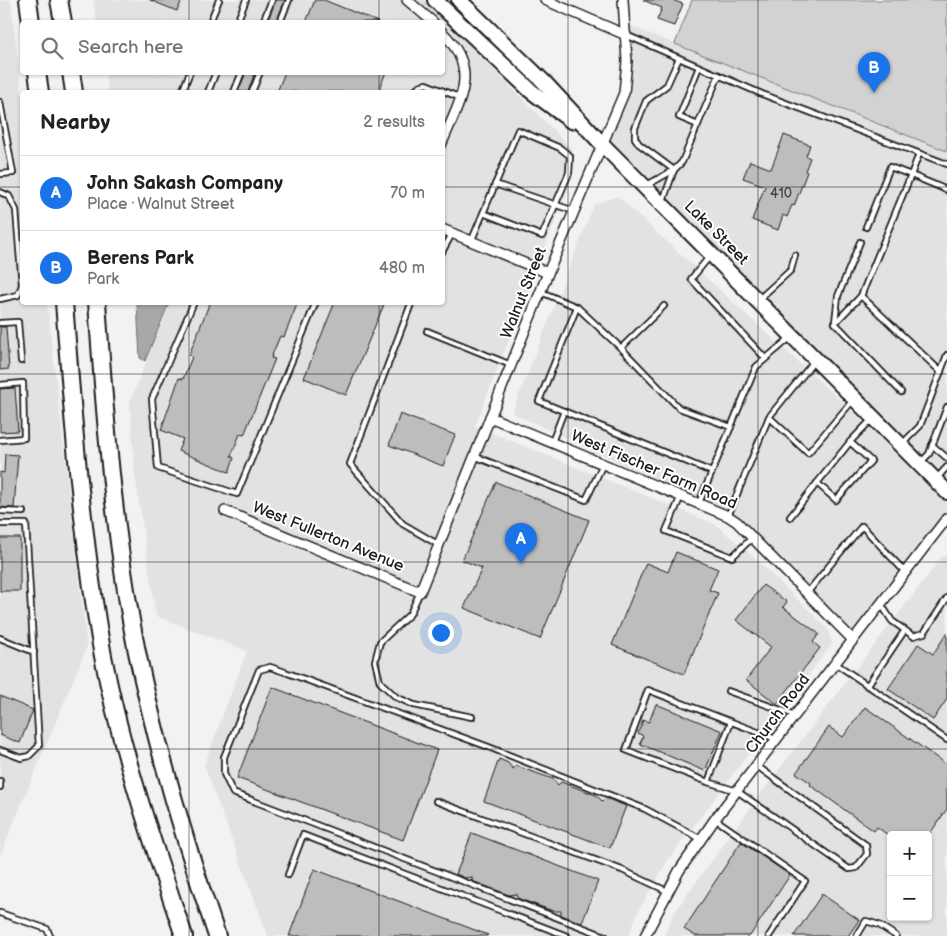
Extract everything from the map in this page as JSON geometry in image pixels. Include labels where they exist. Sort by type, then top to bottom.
[{"type":"highway","points":[[28,0],[31,20]]},
{"type":"highway","points":[[58,0],[63,20]]},
{"type":"highway","points":[[38,75],[40,90]]},
{"type":"highway","points":[[71,75],[74,90]]},
{"type":"highway","points":[[64,305],[84,534],[104,657],[124,746],[184,936]]},
{"type":"highway","points":[[96,305],[116,519],[137,651],[158,740],[191,861],[217,936]]},
{"type":"main road","points":[[435,0],[531,91],[602,144]]},
{"type":"main road","name":"Lake Street","points":[[459,0],[543,81],[602,144],[646,186],[947,492]]},
{"type":"street","points":[[407,0],[431,20]]},
{"type":"street","points":[[546,0],[626,35]]},
{"type":"street","name":"Walnut Street","points":[[420,592],[548,273],[624,93],[627,61],[623,0]]},
{"type":"street","points":[[445,35],[462,55],[465,88],[445,136]]},
{"type":"street","points":[[445,230],[548,273]]},
{"type":"street","name":"West Fischer Farm Road","points":[[490,417],[728,516],[853,640]]},
{"type":"street","name":"West Fullerton Avenue","points":[[225,511],[420,592]]},
{"type":"street","name":"Church Road","points":[[649,934],[667,891],[715,819],[947,518]]},
{"type":"lane","points":[[211,20],[219,0]]},
{"type":"lane","points":[[238,20],[246,0]]},
{"type":"lane","points":[[264,20],[272,0]]},
{"type":"lane","points":[[281,20],[289,0]]},
{"type":"lane","points":[[626,35],[719,75],[947,164]]},
{"type":"lane","points":[[674,170],[639,144],[635,138],[635,128],[646,101],[667,85],[679,58]]},
{"type":"lane","points":[[698,125],[679,117],[700,67]]},
{"type":"lane","points":[[183,90],[189,75]]},
{"type":"lane","points":[[209,90],[215,75]]},
{"type":"lane","points":[[235,90],[241,75]]},
{"type":"lane","points":[[253,90],[259,75]]},
{"type":"lane","points":[[646,186],[674,170],[682,162],[719,75]]},
{"type":"lane","points":[[417,90],[420,86],[426,84],[441,90]]},
{"type":"lane","points":[[445,92],[461,98]]},
{"type":"lane","points":[[0,102],[12,173],[0,174]]},
{"type":"lane","points":[[471,242],[483,213],[495,184],[518,130],[560,148],[570,156],[570,173],[557,206],[542,236],[483,213]]},
{"type":"lane","points":[[835,323],[861,296],[919,154]]},
{"type":"lane","points":[[866,227],[890,167],[947,190]]},
{"type":"lane","points":[[662,203],[674,170]]},
{"type":"lane","points":[[495,184],[574,211]]},
{"type":"lane","points":[[0,192],[9,196],[16,210],[20,260]]},
{"type":"lane","points":[[445,247],[452,234]]},
{"type":"lane","points":[[835,323],[838,296],[860,242]]},
{"type":"lane","points":[[712,254],[691,279],[765,358]]},
{"type":"lane","points":[[758,300],[790,270],[795,256]]},
{"type":"lane","points":[[0,299],[18,296],[20,290]]},
{"type":"lane","points":[[541,292],[577,307],[621,348],[680,408],[731,427]]},
{"type":"lane","points":[[861,296],[941,372]]},
{"type":"lane","points":[[193,305],[152,399],[158,468],[237,494],[315,305]]},
{"type":"lane","points":[[411,305],[350,464],[403,524],[439,545]]},
{"type":"lane","points":[[621,348],[664,306]]},
{"type":"lane","points":[[577,307],[539,401],[712,472]]},
{"type":"lane","points":[[0,323],[18,322],[21,360]]},
{"type":"lane","points":[[835,323],[901,392]]},
{"type":"lane","points":[[427,331],[511,365]]},
{"type":"lane","points":[[699,504],[756,367],[793,336]]},
{"type":"lane","points":[[901,445],[920,426],[947,355]]},
{"type":"lane","points":[[728,516],[768,417],[816,359]]},
{"type":"lane","points":[[0,385],[24,383],[24,438],[0,440]]},
{"type":"lane","points":[[768,417],[808,453],[855,398]]},
{"type":"lane","points":[[919,464],[929,454],[947,407]]},
{"type":"lane","points":[[552,442],[564,411]]},
{"type":"lane","points":[[790,517],[850,442],[874,418]]},
{"type":"lane","points":[[817,483],[836,500],[871,461],[850,442]]},
{"type":"lane","points":[[932,445],[947,458]]},
{"type":"lane","points":[[474,456],[586,500],[603,464]]},
{"type":"lane","points":[[935,480],[947,467]]},
{"type":"lane","points":[[681,496],[666,531],[732,557],[752,538]]},
{"type":"lane","points":[[0,511],[23,512]]},
{"type":"lane","points":[[0,524],[26,524],[39,746],[29,756],[21,758],[0,750]]},
{"type":"lane","points":[[807,593],[862,526],[905,572]]},
{"type":"lane","points":[[420,592],[410,614],[380,642],[375,661],[380,682],[396,697],[414,705],[472,717]]},
{"type":"lane","points":[[881,604],[892,621],[913,636],[924,633],[947,598]]},
{"type":"lane","points":[[868,686],[905,630]]},
{"type":"lane","points":[[0,638],[34,652]]},
{"type":"lane","points":[[835,663],[947,740]]},
{"type":"lane","points":[[606,936],[233,793],[224,774],[224,757],[259,670],[270,667],[285,672],[486,746],[645,809],[701,839]]},
{"type":"lane","points":[[757,766],[866,845],[866,854],[856,868],[849,869],[738,791],[708,782],[626,750],[648,690],[776,739]]},
{"type":"lane","points":[[728,692],[794,716]]},
{"type":"lane","points":[[708,782],[731,722]]},
{"type":"lane","points":[[0,781],[0,787]]},
{"type":"lane","points":[[436,801],[622,870],[667,891]]},
{"type":"lane","points":[[715,819],[805,881],[769,936]]},
{"type":"lane","points":[[288,875],[303,835],[567,936]]},
{"type":"lane","points":[[0,913],[47,929],[50,936]]},
{"type":"lane","points":[[857,936],[866,921],[879,925],[896,936]]},
{"type":"shaded area","points":[[0,0],[11,0],[21,90],[20,305],[47,305],[87,647],[0,856]]},
{"type":"shaded area","points":[[93,0],[425,0],[445,20],[97,20]]},
{"type":"shaded area","points":[[692,0],[947,0],[947,151],[675,44]]},
{"type":"shaded area","points":[[445,20],[571,148],[575,164],[567,191],[475,426],[715,524],[756,559],[828,629],[832,644],[668,860],[638,912],[628,936],[268,936],[204,765],[247,651],[156,616],[135,475],[130,401],[169,305],[445,305],[445,90],[108,90],[105,75],[445,75]]},
{"type":"shaded area","points":[[630,26],[947,151],[947,486],[607,144],[628,92]]},
{"type":"shaded area","points":[[617,196],[947,498],[947,513],[853,635],[717,507],[512,413],[594,205]]},
{"type":"shaded area","points":[[137,305],[168,305],[145,361],[140,358]]},
{"type":"shaded area","points":[[947,556],[947,936],[664,936],[675,911],[768,784],[942,557]]},
{"type":"building","points":[[150,0],[182,0],[177,11]]},
{"type":"building","points":[[276,0],[285,0],[277,20],[268,20]]},
{"type":"building","points":[[315,0],[324,0],[373,20],[307,20]]},
{"type":"building","points":[[643,0],[672,0],[683,4],[674,26],[657,20],[662,8]]},
{"type":"building","points":[[245,75],[254,75],[249,90],[239,90]]},
{"type":"building","points":[[284,75],[385,75],[379,90],[278,90]]},
{"type":"building","points":[[784,135],[810,145],[806,156],[810,158],[805,171],[807,172],[794,206],[792,205],[787,217],[783,215],[778,230],[752,220],[765,186],[743,178],[750,161],[771,169]]},
{"type":"building","points":[[209,305],[297,305],[284,337],[280,336],[271,358],[275,359],[244,435],[240,434],[231,456],[234,458],[229,472],[178,451],[183,439],[161,430],[179,378],[183,379],[192,357],[189,355]]},
{"type":"building","points":[[334,305],[384,305],[346,395],[304,378]]},
{"type":"building","points":[[0,327],[6,327],[9,369],[0,370]]},
{"type":"building","points":[[15,388],[18,431],[0,432],[0,389]]},
{"type":"building","points":[[400,414],[455,435],[443,466],[389,445]]},
{"type":"building","points":[[5,454],[18,455],[14,508],[0,507],[0,472],[4,473]]},
{"type":"building","points":[[496,482],[589,520],[540,639],[464,608],[482,568],[462,560]]},
{"type":"building","points":[[0,538],[20,538],[20,591],[0,591]]},
{"type":"building","points":[[676,552],[718,569],[709,590],[718,593],[684,674],[612,645],[646,563],[668,572]]},
{"type":"building","points":[[763,585],[787,602],[783,607],[819,634],[813,642],[820,648],[777,704],[746,680],[771,647],[736,620]]},
{"type":"building","points":[[947,633],[947,699],[933,720],[888,689],[918,644],[933,654]]},
{"type":"building","points":[[272,687],[437,750],[403,840],[237,778]]},
{"type":"building","points":[[0,696],[33,710],[20,743],[0,735]]},
{"type":"building","points":[[656,704],[722,731],[705,771],[640,744],[643,736],[638,733],[643,720],[649,722]]},
{"type":"building","points":[[865,707],[947,765],[947,809],[932,831],[887,831],[887,834],[877,827],[874,831],[796,773],[829,727],[843,737]]},
{"type":"building","points":[[499,759],[508,763],[513,769],[516,766],[553,779],[558,785],[561,782],[596,795],[602,801],[605,798],[626,806],[610,848],[484,801]]},
{"type":"building","points":[[472,833],[598,881],[582,923],[561,915],[561,911],[553,911],[517,898],[517,894],[509,895],[472,881],[472,877],[465,878],[456,874]]},
{"type":"building","points":[[741,842],[790,875],[750,936],[695,936],[684,929]]},
{"type":"building","points":[[314,869],[488,935],[289,936]]},
{"type":"building","points":[[822,894],[859,920],[848,936],[794,936]]},
{"type":"place","name":"Berens Park","points":[[874,93]]},
{"type":"place","name":"John Sakash Company","points":[[521,564]]}]
